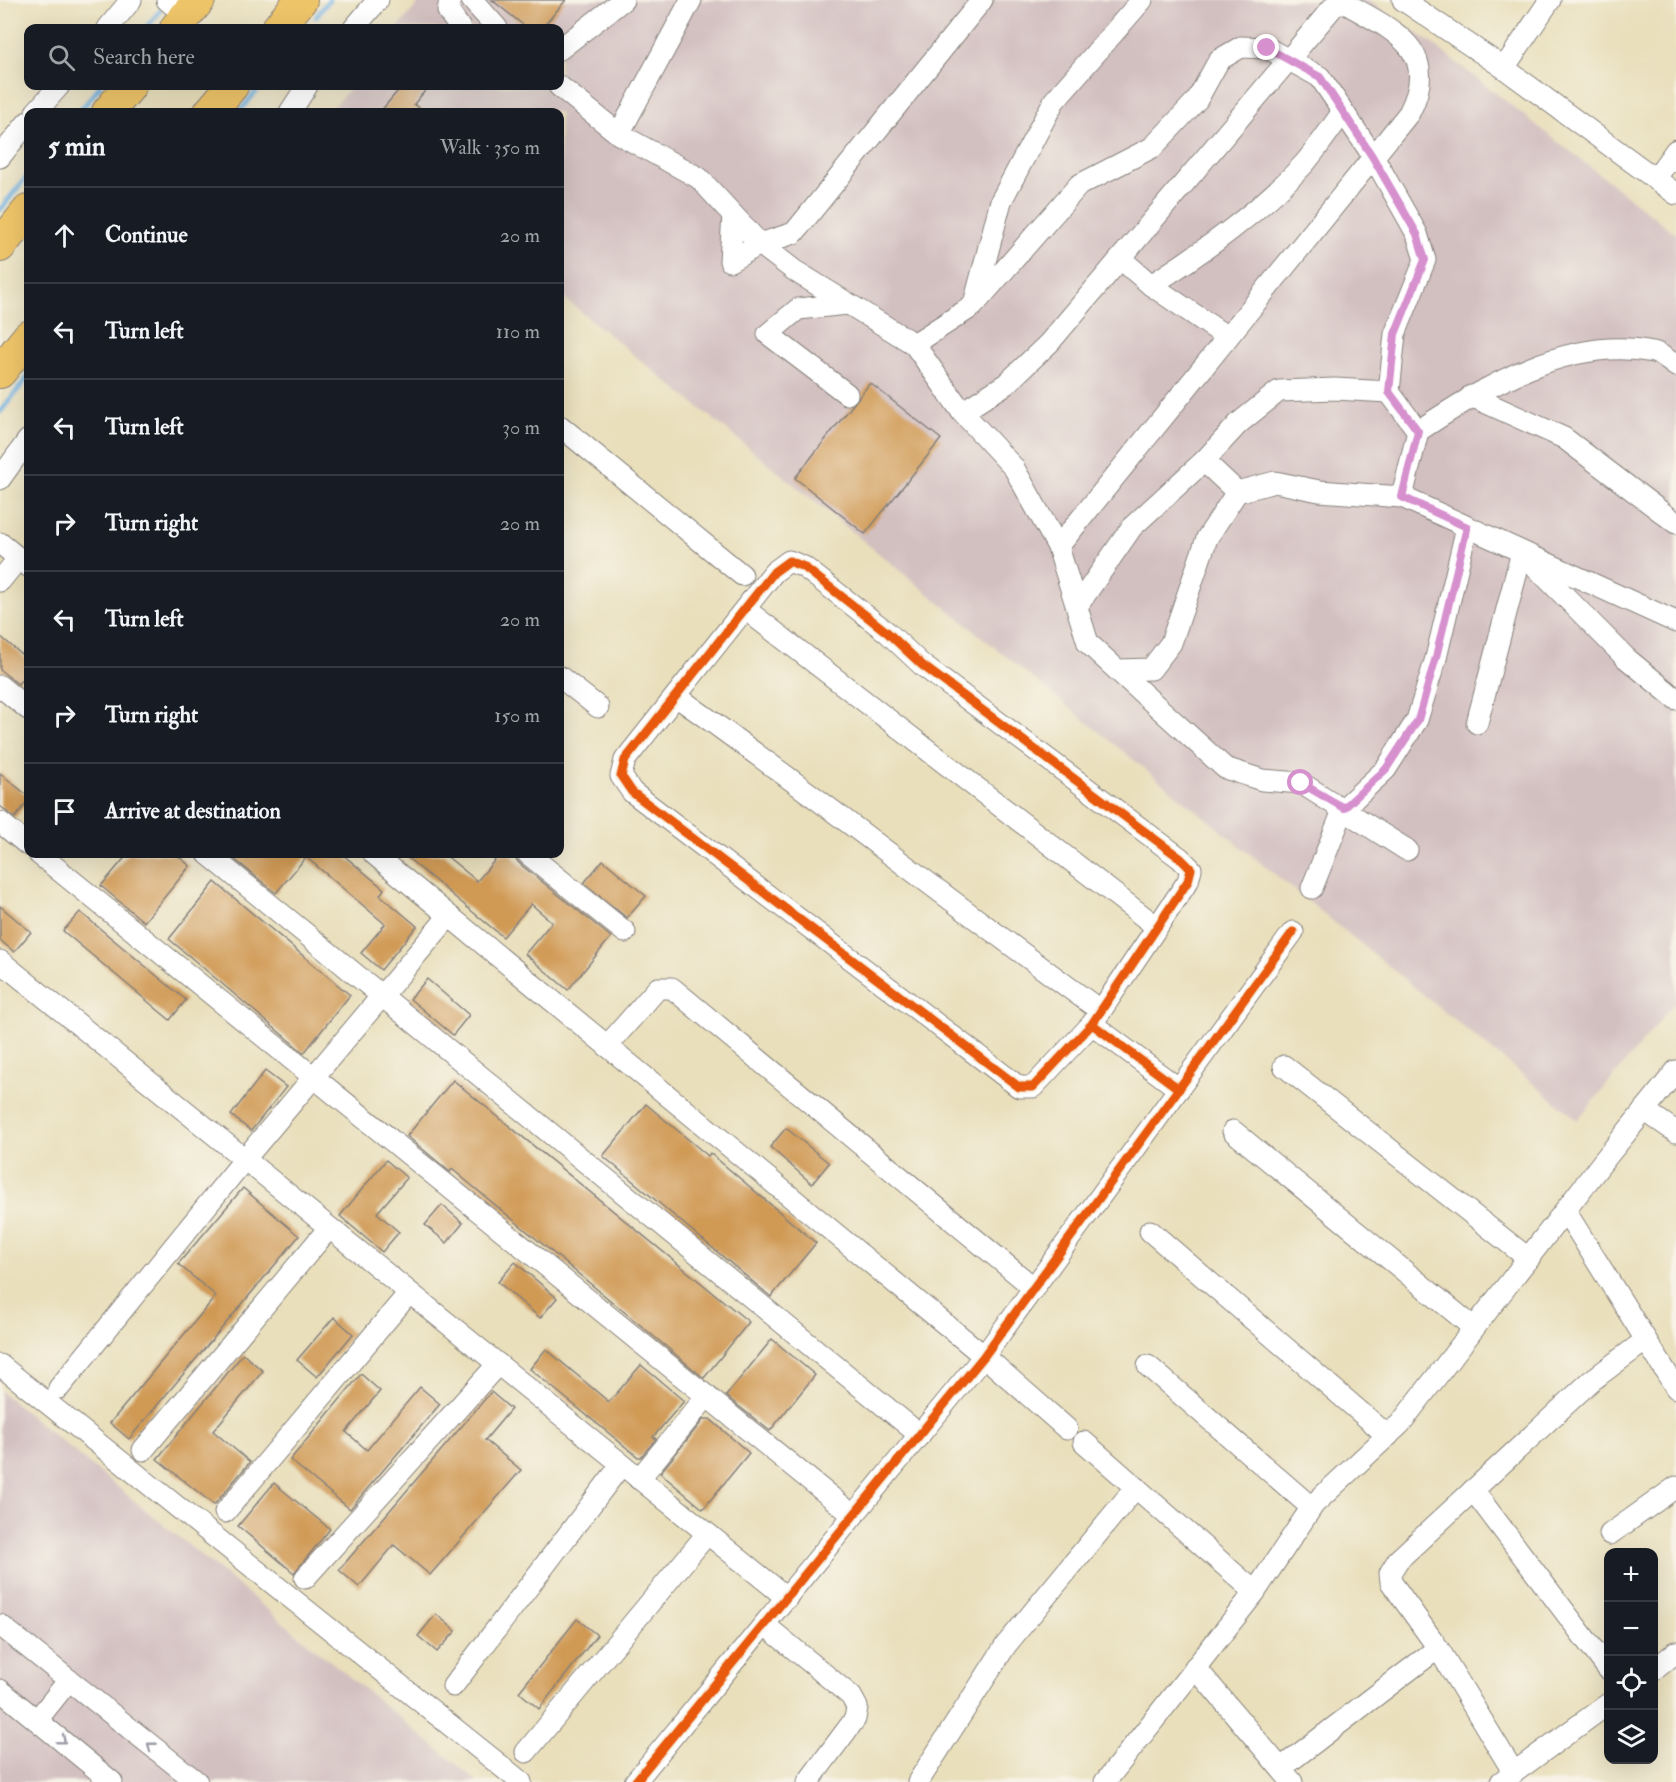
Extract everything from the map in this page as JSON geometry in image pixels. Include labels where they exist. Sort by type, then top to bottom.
[{"type":"highway","points":[[281,24],[301,0]]},
{"type":"highway","points":[[111,108],[127,90]]},
{"type":"highway","points":[[213,108],[229,90]]},
{"type":"highway","points":[[0,246],[24,216]]},
{"type":"highway","points":[[0,372],[24,342]]},
{"type":"street","points":[[111,24],[131,0]]},
{"type":"street","points":[[357,24],[378,0]]},
{"type":"street","points":[[450,0],[448,11],[457,24]]},
{"type":"street","points":[[472,0],[493,24]]},
{"type":"street","points":[[564,47],[623,0]]},
{"type":"street","points":[[619,134],[691,0]]},
{"type":"street","points":[[733,215],[730,261],[760,244],[794,233],[982,0]]},
{"type":"street","points":[[973,306],[1001,201],[1054,101],[1142,0]]},
{"type":"street","points":[[962,412],[1006,384],[1049,343],[1287,59],[1340,0],[1394,33],[1413,48],[1421,69],[1419,93],[1409,113],[1058,547]]},
{"type":"street","points":[[1403,0],[1504,68],[1676,194]]},
{"type":"street","points":[[1504,68],[1550,0]]},
{"type":"street","points":[[914,345],[973,306],[1079,185],[1153,147],[1197,100],[1219,60],[1241,47],[1267,48],[1320,77],[1372,156],[1417,234],[1425,260],[1395,334],[1389,392],[1418,431]]},
{"type":"street","points":[[40,108],[55,90]]},
{"type":"street","points":[[293,108],[304,90]]},
{"type":"street","points":[[564,90],[619,134],[699,178],[760,244],[795,271],[914,345],[962,412],[1014,468],[1058,547],[1088,643],[1225,768],[1262,780],[1301,783],[1407,849]]},
{"type":"street","points":[[1151,285],[1206,250],[1258,208],[1304,163],[1343,112]]},
{"type":"street","points":[[0,157],[24,127]]},
{"type":"street","points":[[1655,179],[1676,150]]},
{"type":"street","points":[[794,233],[795,271]]},
{"type":"street","points":[[1121,259],[1151,285],[1227,337]]},
{"type":"street","points":[[847,394],[768,334],[798,309],[848,304]]},
{"type":"street","points":[[1402,497],[1418,431],[1471,396],[1529,369],[1589,349],[1654,352],[1676,366]]},
{"type":"street","points":[[1078,605],[1132,527],[1204,461],[1239,423],[1279,391],[1335,389],[1389,392]]},
{"type":"street","points":[[1471,396],[1564,438],[1676,523]]},
{"type":"street","points":[[564,429],[742,575]]},
{"type":"street","points":[[0,478],[24,445]]},
{"type":"street","points":[[1204,461],[1237,492]]},
{"type":"street","points":[[1117,670],[1151,669],[1171,643],[1207,538],[1237,492],[1275,482],[1319,491],[1402,497],[1676,622]]},
{"type":"street","points":[[1312,888],[1344,808],[1386,769],[1418,720],[1436,657],[1467,527]]},
{"type":"street","points":[[0,543],[23,563],[0,581]]},
{"type":"street","points":[[1522,552],[1626,658],[1676,699]]},
{"type":"street","points":[[1477,723],[1522,552]]},
{"type":"street","points":[[789,561],[804,567],[888,633],[922,665],[1180,858],[1191,869],[1188,880],[1096,1018],[1033,1087],[1019,1087],[632,792],[621,776],[625,760],[744,609],[774,572],[789,561]]},
{"type":"street","points":[[744,609],[1157,927]]},
{"type":"street","points":[[564,679],[598,707]]},
{"type":"street","points":[[0,686],[24,706]]},
{"type":"street","points":[[676,696],[801,784],[1096,1018],[1179,1089]]},
{"type":"street","points":[[0,822],[24,842]]},
{"type":"street","points":[[44,858],[853,1515]]},
{"type":"street","points":[[213,858],[920,1435]]},
{"type":"street","points":[[379,858],[984,1356],[1067,1428]]},
{"type":"street","points":[[533,858],[625,932]]},
{"type":"street","points":[[59,1388],[244,1160],[449,916]]},
{"type":"street","points":[[635,1782],[984,1356],[1293,932]]},
{"type":"street","points":[[0,961],[787,1598]]},
{"type":"street","points":[[607,1046],[658,988],[672,988],[1034,1288]]},
{"type":"street","points":[[1284,1066],[1529,1259]]},
{"type":"street","points":[[1105,1782],[1255,1592],[1311,1507],[1400,1424],[1676,1071]]},
{"type":"street","points":[[1644,1110],[1676,1132]]},
{"type":"street","points":[[1233,1131],[1474,1329]]},
{"type":"street","points":[[1566,1212],[1676,1388]]},
{"type":"street","points":[[143,1450],[329,1228]]},
{"type":"street","points":[[1150,1231],[1388,1436]]},
{"type":"street","points":[[225,1512],[409,1293]]},
{"type":"street","points":[[1604,1707],[1507,1778],[1438,1648],[1391,1582],[1390,1573],[1398,1560],[1591,1381],[1646,1340]]},
{"type":"street","points":[[305,1578],[498,1364]]},
{"type":"street","points":[[0,1365],[521,1782]]},
{"type":"street","points":[[1148,1366],[1311,1507]]},
{"type":"street","points":[[639,1479],[707,1396]]},
{"type":"street","points":[[1084,1442],[1255,1592]]},
{"type":"street","points":[[453,1686],[621,1465]]},
{"type":"street","points":[[918,1782],[1013,1636],[1136,1487]]},
{"type":"street","points":[[1610,1534],[1676,1487]]},
{"type":"street","points":[[1473,1490],[1604,1664]]},
{"type":"street","points":[[526,1752],[707,1534]]},
{"type":"street","points":[[0,1625],[193,1781]]},
{"type":"street","points":[[765,1625],[851,1696],[857,1707],[855,1719],[808,1782]]},
{"type":"street","points":[[1195,1666],[1287,1775],[1438,1648]]},
{"type":"street","points":[[1658,1666],[1676,1652]]},
{"type":"street","points":[[37,1720],[69,1680]]},
{"type":"street","points":[[0,1690],[112,1782]]},
{"type":"shaded area","points":[[421,0],[1368,0],[1430,42],[1676,234],[1676,1001],[1578,1120],[564,298],[564,108],[333,108],[348,90],[564,90],[564,24],[401,24]]},
{"type":"shaded area","points":[[0,1391],[478,1782],[0,1782]]},
{"type":"building","points":[[492,0],[566,0],[545,24],[522,24]]},
{"type":"building","points":[[399,90],[426,90],[414,104],[420,108],[383,108]]},
{"type":"building","points":[[870,383],[941,439],[865,534],[795,478]]},
{"type":"building","points":[[0,636],[24,657],[24,677],[18,684],[0,670]]},
{"type":"building","points":[[0,773],[24,793],[24,806],[15,818],[0,806]]},
{"type":"building","points":[[125,858],[181,858],[190,866],[144,922],[101,886]]},
{"type":"building","points":[[233,858],[305,858],[276,893]]},
{"type":"building","points":[[307,858],[347,858],[384,889],[380,895],[417,926],[381,970],[361,953],[385,924]]},
{"type":"building","points":[[408,858],[449,858],[477,881],[497,858],[515,858],[611,937],[568,990],[525,954],[552,922],[531,904],[503,937]]},
{"type":"building","points":[[603,860],[646,896],[627,918],[584,883]]},
{"type":"building","points":[[215,882],[350,995],[304,1053],[169,939]]},
{"type":"building","points":[[0,906],[31,932],[14,952],[0,940]]},
{"type":"building","points":[[80,912],[186,1000],[170,1020],[63,931]]},
{"type":"building","points":[[427,979],[469,1015],[453,1035],[410,999]]},
{"type":"building","points":[[265,1071],[286,1087],[251,1131],[231,1115]]},
{"type":"building","points":[[453,1080],[749,1322],[704,1378],[452,1169],[450,1172],[407,1136]]},
{"type":"building","points":[[646,1104],[708,1156],[710,1153],[816,1243],[771,1297],[603,1156]]},
{"type":"building","points":[[786,1128],[829,1163],[812,1184],[770,1147]]},
{"type":"building","points":[[386,1160],[407,1178],[377,1213],[399,1232],[382,1252],[340,1216]]},
{"type":"building","points":[[243,1188],[299,1236],[129,1439],[110,1423],[216,1296],[178,1264]]},
{"type":"building","points":[[442,1205],[463,1223],[447,1243],[425,1225]]},
{"type":"building","points":[[515,1262],[557,1298],[540,1318],[498,1282]]},
{"type":"building","points":[[334,1317],[353,1334],[317,1377],[297,1360]]},
{"type":"building","points":[[772,1339],[815,1375],[770,1431],[726,1396]]},
{"type":"building","points":[[546,1349],[609,1402],[641,1365],[684,1401],[653,1437],[656,1439],[641,1457],[638,1457],[530,1369]]},
{"type":"building","points":[[243,1354],[263,1371],[213,1431],[250,1462],[214,1505],[157,1459]]},
{"type":"building","points":[[361,1374],[380,1391],[346,1432],[367,1450],[420,1387],[440,1404],[350,1509],[290,1460]]},
{"type":"building","points":[[491,1392],[511,1409],[485,1440],[521,1470],[430,1575],[394,1545],[359,1587],[339,1570]]},
{"type":"building","points":[[704,1419],[710,1419],[749,1453],[703,1509],[660,1473]]},
{"type":"building","points":[[274,1483],[330,1529],[294,1573],[238,1526]]},
{"type":"building","points":[[436,1614],[456,1631],[437,1652],[418,1636]]},
{"type":"building","points":[[577,1619],[597,1635],[539,1709],[519,1692]]},
{"type":"waterway","points":[[316,17],[329,0]]},
{"type":"waterway","points":[[149,24],[160,11]]},
{"type":"waterway","points":[[82,108],[97,90]]},
{"type":"waterway","points":[[242,108],[258,90]]},
{"type":"waterway","points":[[0,210],[24,180]]},
{"type":"waterway","points":[[0,412],[24,382]]},
{"type":"cycle path","points":[[1092,1024],[1033,1087],[1019,1087],[632,792],[621,776],[625,760],[774,572],[789,561],[804,567],[888,633],[922,665],[1180,858],[1191,869],[1188,881],[1092,1024],[1179,1089]]},
{"type":"cycle path","points":[[635,1782],[984,1356],[1293,932]]},
{"type":"route","points":[[1267,48],[1320,77],[1372,156],[1417,234],[1425,260],[1395,334],[1389,392],[1418,431],[1402,497],[1467,527],[1436,657],[1418,720],[1386,769],[1344,808],[1301,783]]}]
